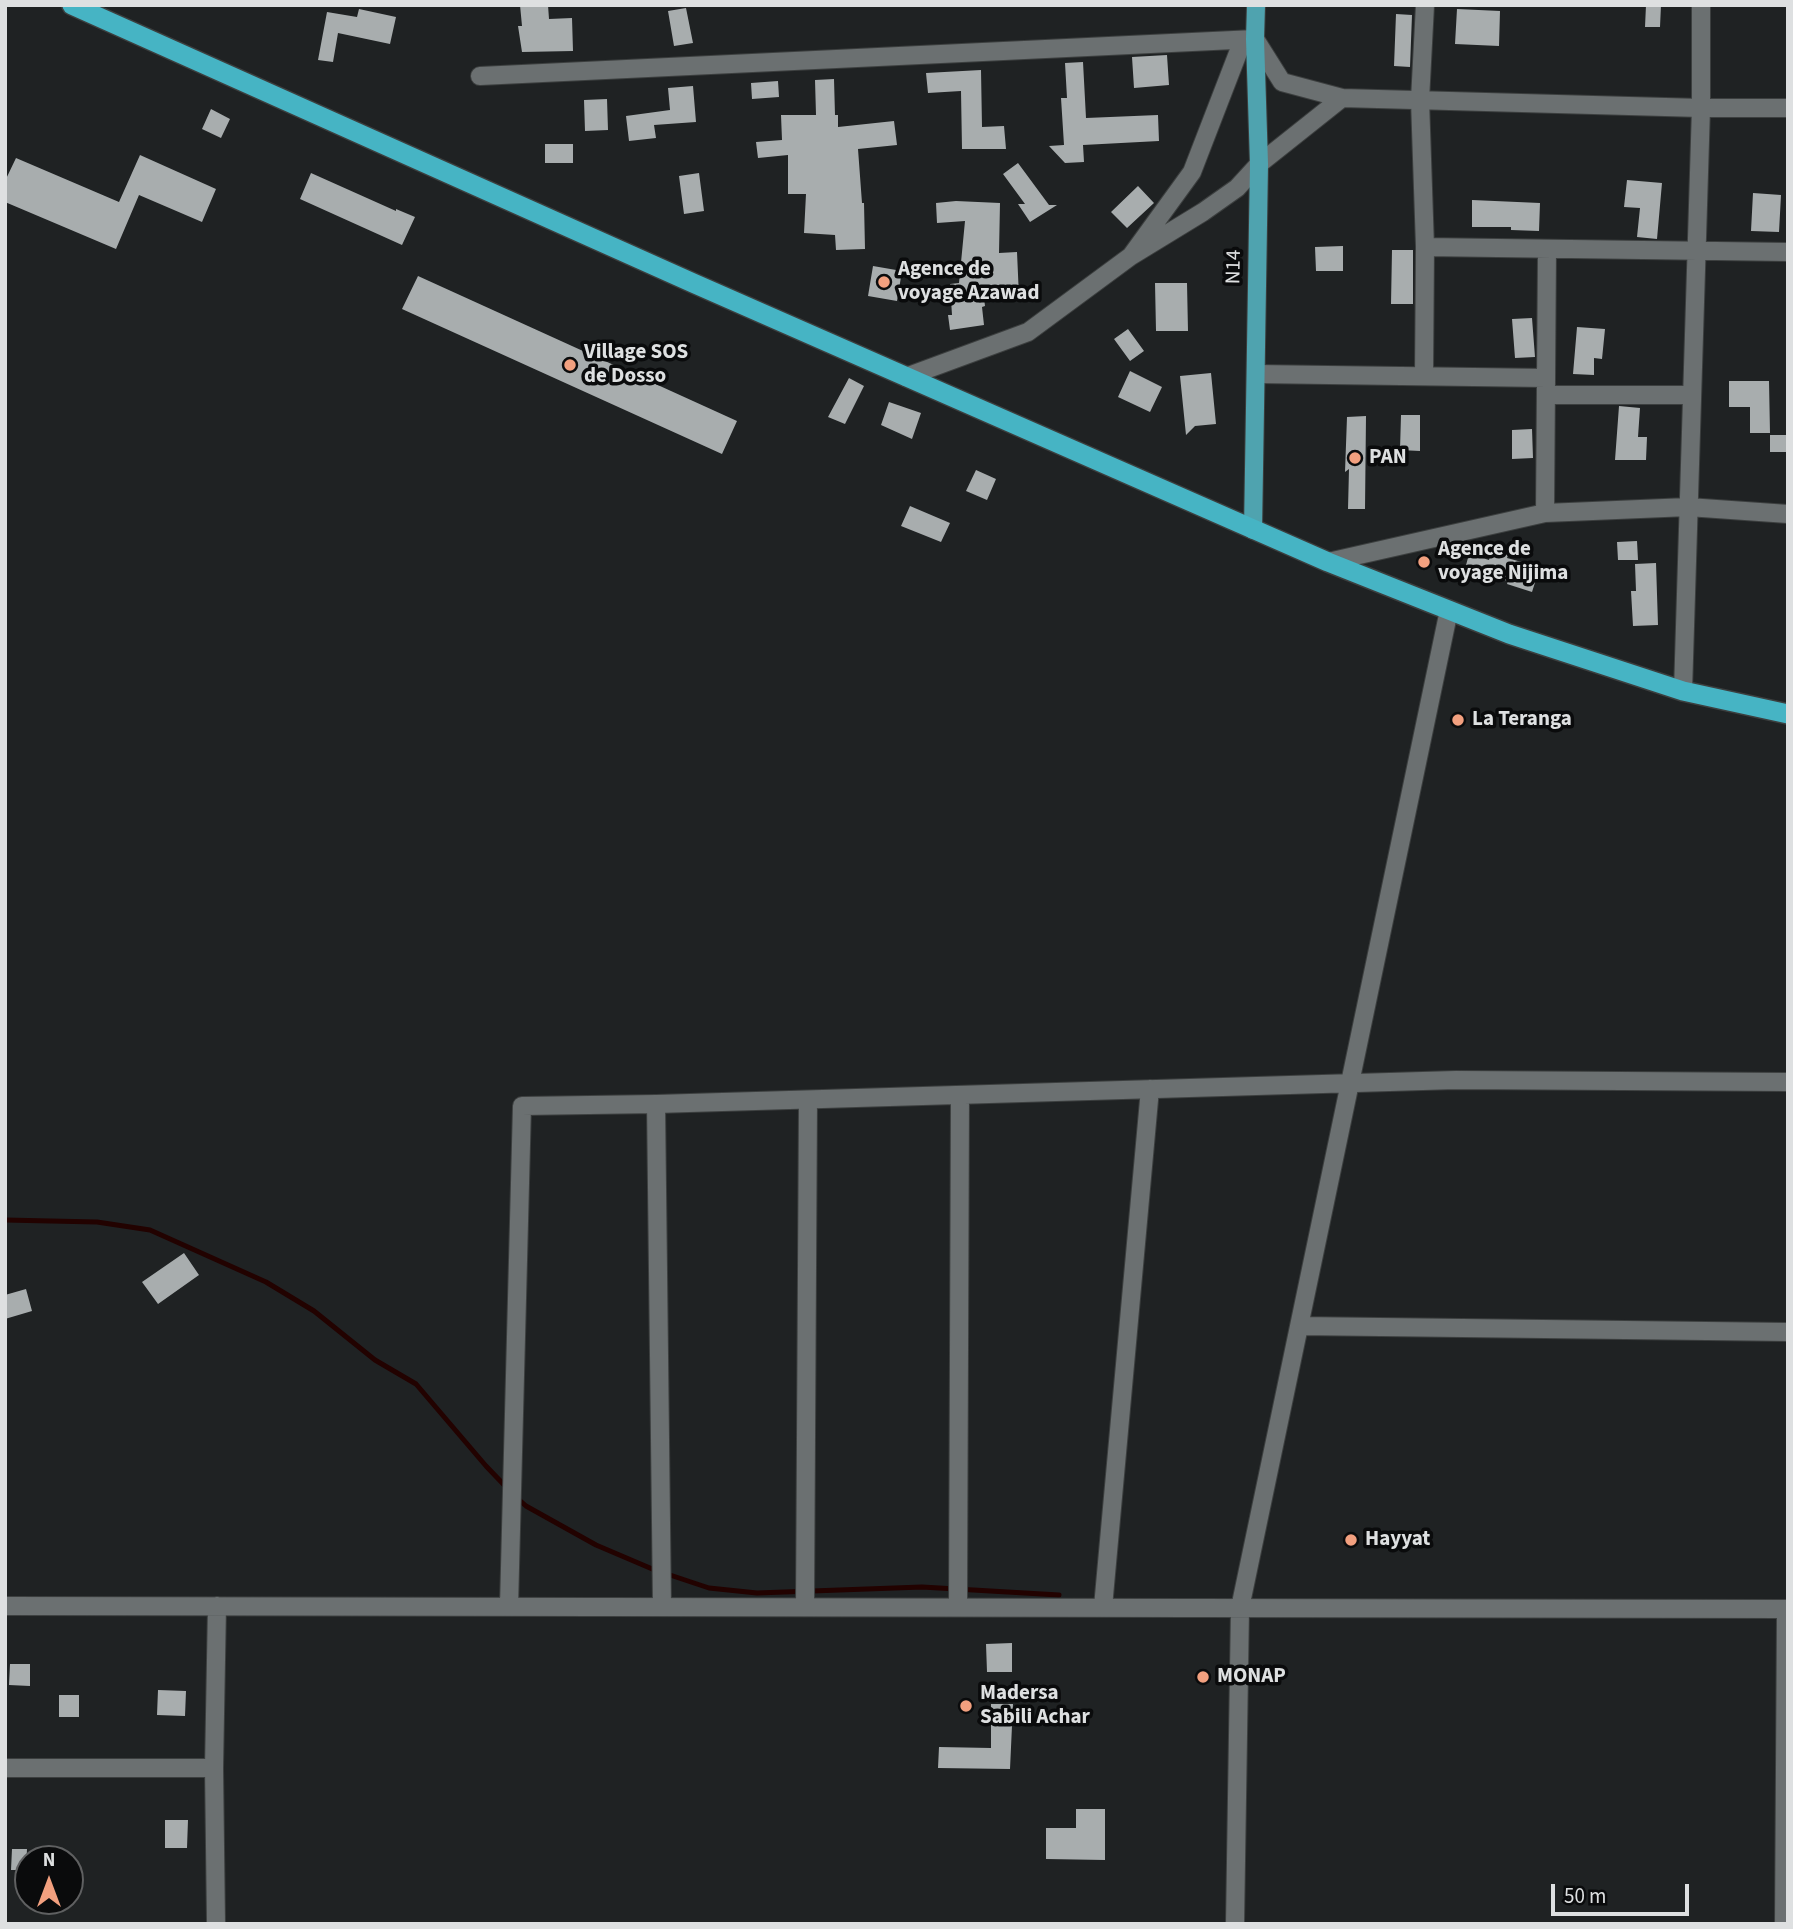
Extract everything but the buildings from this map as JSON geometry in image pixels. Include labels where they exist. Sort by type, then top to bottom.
[{"type":"highway","points":[[72,5],[1328,562],[1509,634],[1683,691],[1788,714]]},
{"type":"main road","name":"N14","points":[[1253,530],[1259,164],[1249,39],[1256,5]]},
{"type":"street","points":[[1424,376],[1425,247],[1420,100],[1425,5]]},
{"type":"street","points":[[1683,691],[1701,108],[1701,5]]},
{"type":"street","points":[[1131,256],[1192,172],[1249,39]]},
{"type":"street","points":[[480,76],[1249,39]]},
{"type":"street","points":[[1249,39],[1282,82],[1342,98],[1788,108]]},
{"type":"street","points":[[906,377],[1028,332],[1131,256],[1237,188],[1259,164],[1342,98]]},
{"type":"street","points":[[1425,247],[1788,252]]},
{"type":"street","points":[[1545,513],[1547,249]]},
{"type":"street","points":[[1256,374],[1424,376],[1546,387],[1692,395]]},
{"type":"street","points":[[1328,562],[1545,513],[1688,507],[1788,514]]},
{"type":"street","points":[[1235,1924],[1240,1608],[1449,610]]},
{"type":"street","points":[[509,1606],[522,1106],[1456,1080],[1788,1082]]},
{"type":"street","points":[[1103,1607],[1150,1089]]},
{"type":"street","points":[[958,1607],[961,1095]]},
{"type":"street","points":[[805,1606],[808,1100]]},
{"type":"street","points":[[656,1104],[662,1606]]},
{"type":"street","points":[[1299,1326],[1788,1332]]},
{"type":"street","points":[[5,1606],[1787,1609],[1784,1924]]},
{"type":"street","points":[[216,1606],[216,1924]]},
{"type":"street","points":[[5,1768],[214,1768]]},
{"type":"waterway","points":[[5,1220],[97,1222],[150,1230],[266,1282],[314,1311],[375,1360],[416,1384],[508,1489]]},
{"type":"waterway","points":[[517,1498],[526,1506],[596,1545],[657,1571]]},
{"type":"waterway","points":[[667,1574],[709,1588],[757,1593],[922,1587],[1059,1595]]},
{"type":"place","name":"Agence de voyage Azawad","points":[[884,282]]},
{"type":"place","name":"Village SOS de Dosso","points":[[570,365]]},
{"type":"place","name":"PAN","points":[[1355,458]]},
{"type":"place","name":"Agence de voyage Nijima","points":[[1424,562]]},
{"type":"place","name":"La Teranga","points":[[1458,720]]},
{"type":"place","name":"Hayyat","points":[[1351,1540]]},
{"type":"place","name":"MONAP","points":[[1203,1677]]},
{"type":"place","name":"Madersa Sabili Achar","points":[[966,1706]]}]
